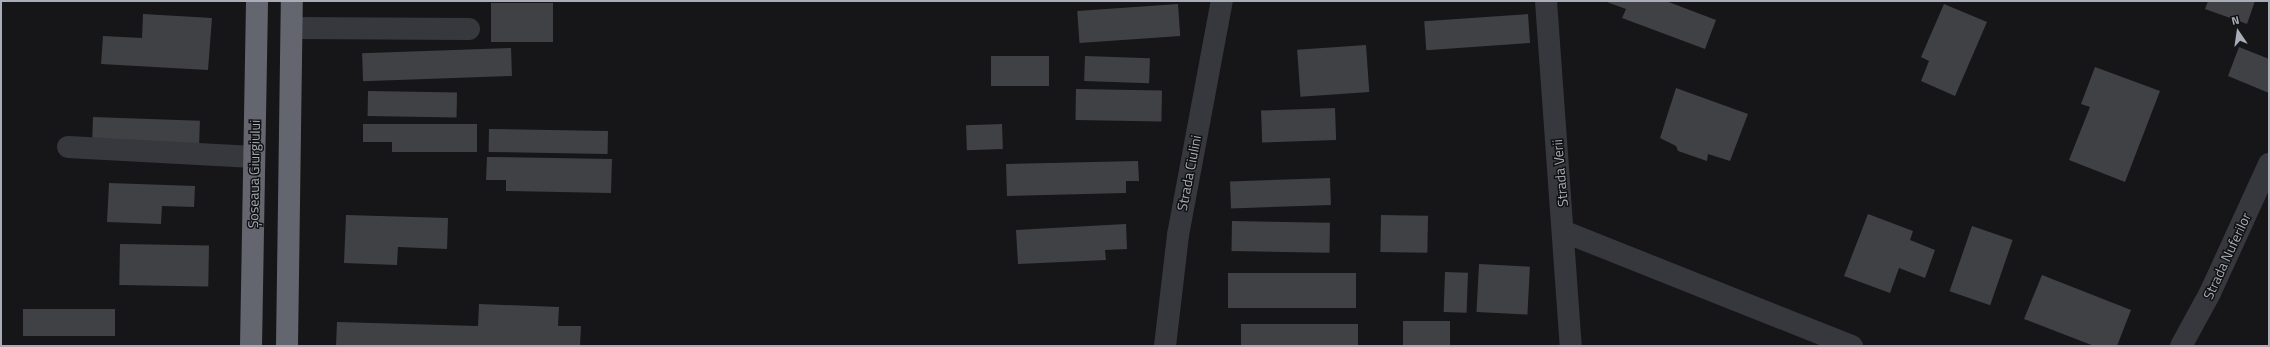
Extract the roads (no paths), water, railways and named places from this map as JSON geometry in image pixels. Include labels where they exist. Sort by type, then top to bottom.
[{"type":"highway","name":"Șoseaua Giurgiului","points":[[251,346],[257,1]]},
{"type":"highway","points":[[287,346],[292,1]]},
{"type":"street","name":"Strada Ciulini","points":[[1165,346],[1178,235],[1222,1]]},
{"type":"street","name":"Strada Verii","points":[[1546,1],[1572,346]]},
{"type":"street","points":[[292,28],[469,29]]},
{"type":"street","points":[[68,147],[254,157]]},
{"type":"street","name":"Strada Nuferilor","points":[[2181,346],[2210,293],[2269,164]]},
{"type":"street","points":[[1564,232],[1852,346]]}]
